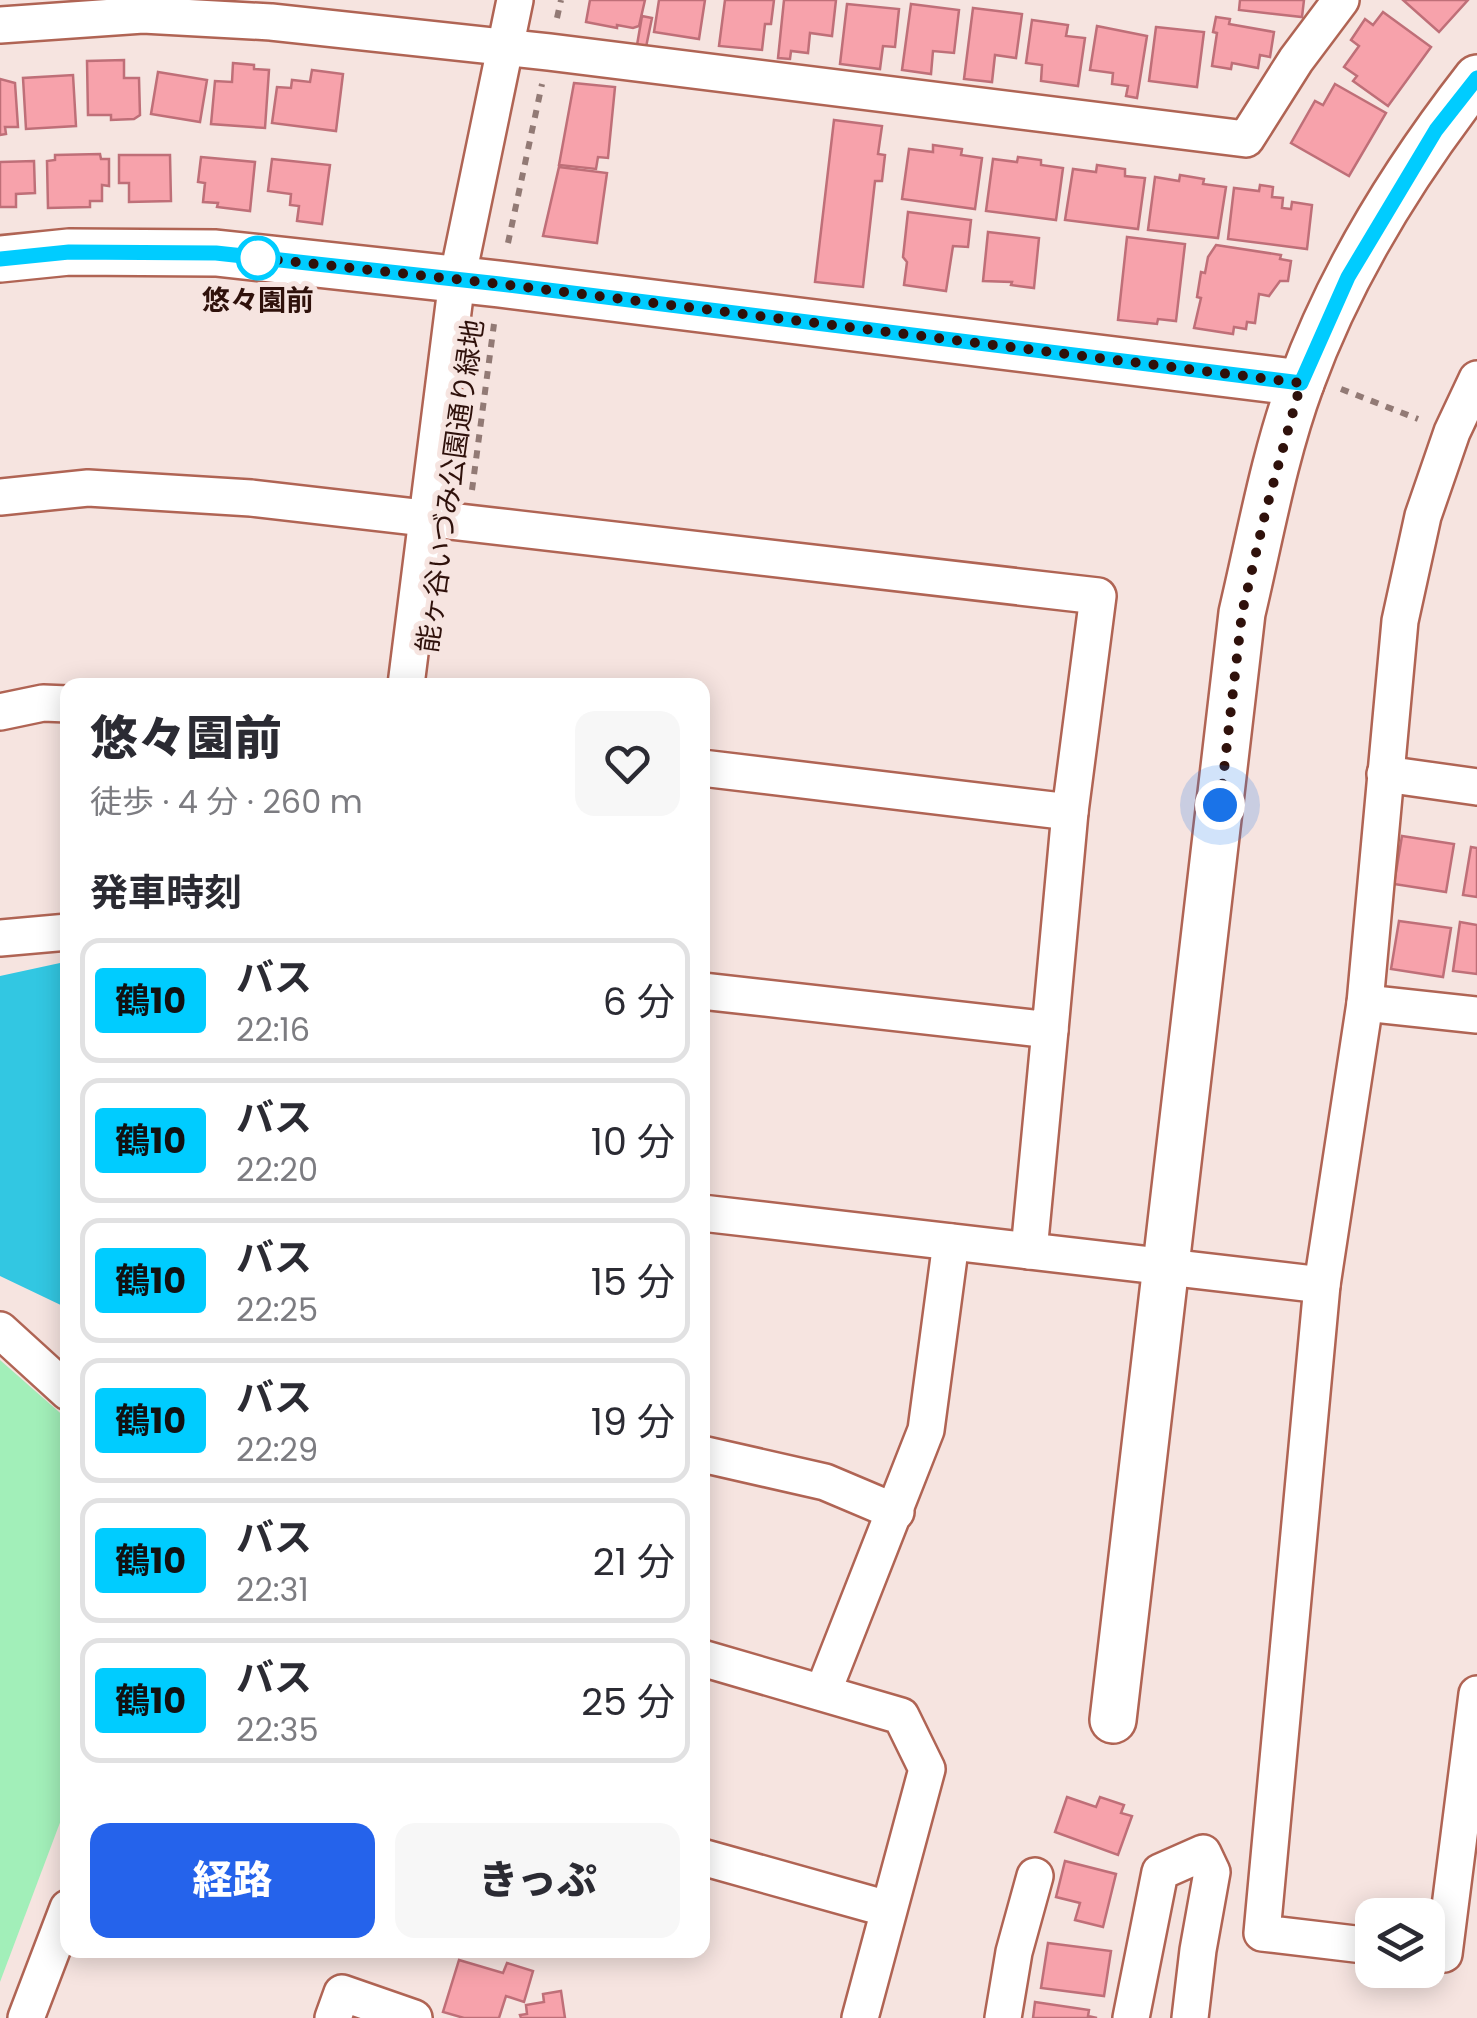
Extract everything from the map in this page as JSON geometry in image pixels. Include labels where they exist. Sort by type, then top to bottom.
[{"type":"street","points":[[407,678],[427,518],[478,282],[506,47],[516,0]]},
{"type":"street","points":[[0,25],[142,15],[272,22],[549,52],[1246,139],[1296,60],[1341,0]]},
{"type":"street","points":[[1113,1720],[1242,613],[1301,383],[1348,277],[1436,130],[1477,78]]},
{"type":"street","points":[[0,260],[69,252],[216,253],[1301,383]]},
{"type":"street","points":[[1355,1944],[1262,1933],[1322,1285],[1365,1003],[1400,621],[1423,516],[1452,432],[1477,379]]},
{"type":"street","points":[[0,497],[88,488],[251,498],[1098,596],[1070,812],[1029,1251]]},
{"type":"street","points":[[0,712],[60,704]]},
{"type":"street","points":[[710,769],[1070,812]]},
{"type":"street","points":[[1385,774],[1477,787]]},
{"type":"street","points":[[0,938],[60,933]]},
{"type":"street","points":[[710,992],[1050,1030]]},
{"type":"street","points":[[1365,1003],[1477,1015]]},
{"type":"street","points":[[710,1214],[1322,1285]]},
{"type":"street","points":[[823,1692],[926,1430],[950,1242]]},
{"type":"street","points":[[0,1330],[60,1385]]},
{"type":"street","points":[[710,1456],[825,1482],[896,1512]]},
{"type":"street","points":[[710,1660],[901,1716],[927,1769],[860,2018]]},
{"type":"street","points":[[1445,1946],[1477,1694]]},
{"type":"street","points":[[1132,2018],[1160,1872],[1203,1853],[1212,1872],[1190,2018]]},
{"type":"street","points":[[710,1859],[888,1910]]},
{"type":"street","points":[[1003,2018],[1014,1952],[1035,1876]]},
{"type":"street","points":[[26,2018],[60,1929]]},
{"type":"street","points":[[333,2018],[342,1993],[414,2018]]},
{"type":"path","name":"能ヶ谷いづみ公園通り緑地","points":[[468,522],[478,282],[549,52],[560,0]]},
{"type":"path","points":[[1301,383],[1340,388],[1452,432]]},
{"type":"green space","points":[[0,1360],[60,1413],[60,1823],[0,1982]]},
{"type":"water","points":[[60,963],[60,1305],[0,1276],[0,976]]},
{"type":"building","points":[[590,0],[645,0],[639,26],[617,28],[586,22]]},
{"type":"building","points":[[659,0],[705,0],[699,39],[654,32]]},
{"type":"building","points":[[725,0],[774,0],[771,24],[765,24],[762,50],[719,46]]},
{"type":"building","points":[[784,0],[836,0],[832,36],[810,33],[808,53],[791,51],[790,59],[778,58]]},
{"type":"building","points":[[1240,0],[1304,0],[1302,17],[1239,10]]},
{"type":"building","points":[[1403,0],[1468,0],[1439,32]]},
{"type":"building","points":[[847,4],[899,9],[895,47],[883,46],[880,69],[840,64]]},
{"type":"building","points":[[911,4],[959,10],[954,53],[933,51],[931,74],[902,70]]},
{"type":"building","points":[[973,8],[1022,14],[1016,58],[995,55],[992,82],[964,79]]},
{"type":"building","points":[[1383,12],[1431,47],[1388,106],[1353,81],[1357,76],[1344,67],[1359,46],[1351,40],[1365,19],[1373,25]]},
{"type":"building","points":[[642,16],[652,18],[646,47],[637,45]]},
{"type":"building","points":[[1216,17],[1230,19],[1229,24],[1274,32],[1270,57],[1260,55],[1258,68],[1232,63],[1231,69],[1212,66]]},
{"type":"building","points":[[1032,20],[1068,25],[1066,36],[1085,38],[1078,86],[1041,81],[1042,65],[1026,63]]},
{"type":"building","points":[[1097,26],[1147,36],[1137,98],[1126,96],[1128,86],[1112,84],[1113,73],[1090,70]]},
{"type":"building","points":[[1156,27],[1204,32],[1197,87],[1149,81]]},
{"type":"building","points":[[124,60],[124,78],[139,78],[140,115],[111,120],[111,115],[88,115],[87,61]]},
{"type":"building","points":[[233,63],[269,70],[265,128],[211,124],[215,81],[232,82]]},
{"type":"building","points":[[312,70],[343,74],[336,131],[272,123],[277,87],[291,88],[292,80],[310,82]]},
{"type":"building","points":[[158,72],[207,80],[200,122],[151,114]]},
{"type":"building","points":[[73,75],[76,126],[26,129],[23,78]]},
{"type":"building","points":[[0,79],[15,83],[18,127],[5,127],[6,134],[0,135]]},
{"type":"building","points":[[574,83],[615,87],[608,158],[598,157],[596,169],[559,165]]},
{"type":"building","points":[[1335,84],[1386,113],[1349,176],[1291,143],[1315,101],[1323,105]]},
{"type":"building","points":[[834,120],[882,126],[878,154],[885,155],[882,181],[875,181],[863,287],[815,282]]},
{"type":"building","points":[[933,145],[962,149],[961,155],[982,158],[975,209],[902,199],[909,149],[933,152]]},
{"type":"building","points":[[100,154],[101,159],[109,159],[109,186],[102,185],[102,201],[90,201],[90,207],[48,208],[47,161],[55,160],[55,155]]},
{"type":"building","points":[[119,155],[170,155],[171,201],[129,202],[129,183],[119,183]]},
{"type":"building","points":[[201,157],[255,162],[250,211],[203,202],[205,183],[198,182]]},
{"type":"building","points":[[1018,157],[1063,168],[1056,220],[986,211],[993,159],[1017,162]]},
{"type":"building","points":[[272,159],[330,165],[322,224],[297,221],[299,206],[290,205],[291,194],[268,191]]},
{"type":"building","points":[[34,161],[35,193],[16,194],[16,207],[0,207],[0,162]]},
{"type":"building","points":[[1097,165],[1125,169],[1125,176],[1145,178],[1138,229],[1065,220],[1073,169],[1096,172]]},
{"type":"building","points":[[559,167],[607,173],[597,243],[543,236]]},
{"type":"building","points":[[1180,175],[1226,187],[1218,238],[1148,230],[1155,177],[1179,181]]},
{"type":"building","points":[[1260,185],[1273,187],[1272,197],[1283,198],[1282,208],[1291,209],[1292,202],[1312,205],[1307,249],[1228,239],[1234,188],[1259,191]]},
{"type":"building","points":[[908,212],[971,220],[968,247],[953,246],[946,291],[904,285]]},
{"type":"building","points":[[988,232],[1039,238],[1034,288],[983,281]]},
{"type":"building","points":[[1127,237],[1185,244],[1176,321],[1158,319],[1157,324],[1118,320]]},
{"type":"building","points":[[1216,245],[1281,255],[1280,259],[1291,261],[1288,281],[1280,281],[1269,296],[1259,294],[1255,323],[1247,322],[1246,329],[1234,327],[1233,334],[1194,328],[1201,298],[1197,297],[1201,272],[1205,273],[1208,257]]},
{"type":"building","points":[[1402,836],[1454,844],[1446,892],[1394,884]]},
{"type":"building","points":[[1471,847],[1477,848],[1477,897],[1463,895]]},
{"type":"building","points":[[1399,921],[1451,928],[1443,977],[1391,969]]},
{"type":"building","points":[[1460,922],[1477,925],[1477,974],[1453,971]]},
{"type":"building","points":[[1067,1797],[1096,1807],[1100,1797],[1124,1805],[1121,1813],[1132,1816],[1118,1855],[1055,1832]]},
{"type":"building","points":[[1065,1861],[1116,1874],[1103,1927],[1075,1920],[1080,1903],[1056,1897]]},
{"type":"building","points":[[1048,1943],[1111,1951],[1104,1996],[1041,1988]]},
{"type":"building","points":[[459,1960],[503,1973],[507,1963],[533,1971],[524,2002],[506,1996],[499,2018],[464,2018],[443,2012]]},
{"type":"building","points":[[561,1991],[565,2018],[521,2018],[520,2015],[527,2014],[526,2005],[544,2002],[543,1994]]},
{"type":"building","points":[[1035,2002],[1089,2010],[1088,2016],[1097,2018],[1033,2018]]},
{"type":"bus line","name":"鶴10","points":[[0,259],[69,252],[216,253],[500,284],[1301,383],[1348,277],[1436,130],[1477,78]]},
{"type":"place","name":"悠々園前","points":[[258,258]]},
{"type":"route","points":[[258,258],[250,257],[1301,383],[1242,613],[1220,805]]}]
